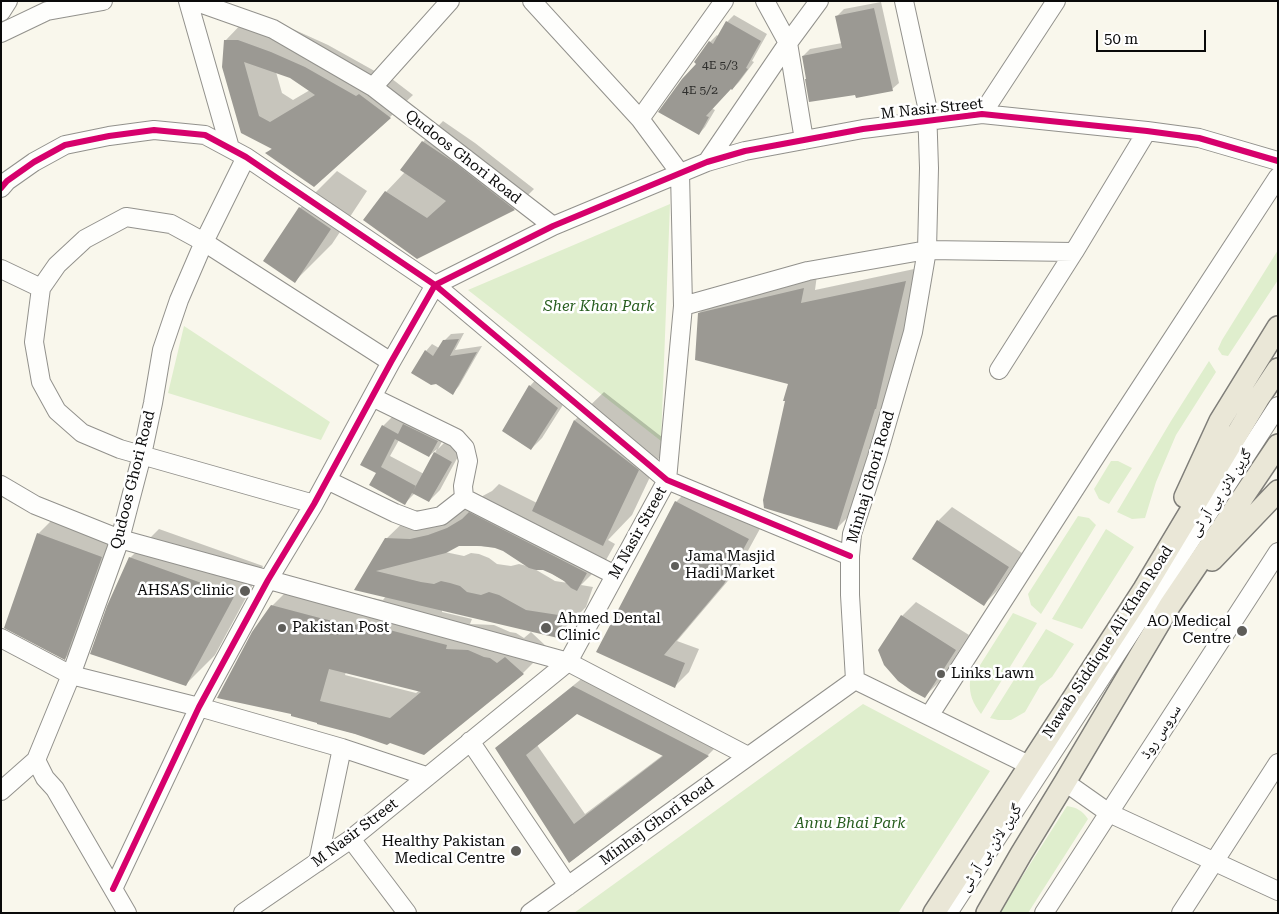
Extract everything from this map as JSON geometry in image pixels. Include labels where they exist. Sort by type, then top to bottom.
[{"type":"main road","points":[[1144,589],[1220,421],[1278,327]]},
{"type":"main road","name":"Nawab Siddique Ali Khan Road","points":[[934,913],[1032,774],[1144,589],[1270,405],[1278,370]]},
{"type":"main road","points":[[988,913],[1021,854],[1170,605],[1278,445]]},
{"type":"main road","points":[[1170,605],[1278,492]]},
{"type":"street","points":[[1,12],[8,1]]},
{"type":"street","points":[[1,32],[48,11],[103,1]]},
{"type":"street","points":[[188,1],[230,148]]},
{"type":"street","name":"Qudoos Ghori Road","points":[[194,1],[273,29],[373,87],[553,226]]},
{"type":"street","points":[[373,87],[450,1]]},
{"type":"street","points":[[113,889],[199,708],[268,580],[314,504],[434,285],[553,226],[680,173],[640,118],[532,1]]},
{"type":"street","points":[[640,118],[724,1]]},
{"type":"street","points":[[765,1],[788,43],[804,140]]},
{"type":"street","points":[[707,162],[819,1]]},
{"type":"street","name":"Minhaj Ghori Road","points":[[530,913],[855,680],[850,595],[852,534],[877,457],[913,332],[927,250],[929,168],[927,106],[904,1]]},
{"type":"street","points":[[982,114],[1056,1]]},
{"type":"street","name":"M Nasir Street","points":[[243,913],[350,840],[426,776],[568,662],[668,480],[683,306],[680,173],[707,162],[804,140],[864,129],[982,114],[1199,138],[1278,161]]},
{"type":"street","points":[[1,188],[34,162],[65,145],[109,136],[154,130],[205,135],[246,157],[434,285],[668,480],[850,556]]},
{"type":"street","points":[[999,370],[1074,252],[1147,131]]},
{"type":"street","name":"Qudoos Ghori Road","points":[[1,791],[36,760],[71,675],[120,539],[142,456],[162,350],[179,300],[204,242],[246,157]]},
{"type":"street","points":[[929,716],[1278,177]]},
{"type":"street","points":[[314,504],[142,456],[82,433],[57,411],[41,382],[34,342],[41,288],[56,264],[85,239],[126,217],[171,224],[204,242],[392,362]]},
{"type":"street","points":[[683,306],[808,272],[927,250],[1074,252]]},
{"type":"street","points":[[1,269],[41,288]]},
{"type":"street","points":[[372,397],[456,438],[465,448],[468,461],[463,486],[464,498]]},
{"type":"street","name":"گرین لائن بی آر ٹی","points":[[948,913],[1032,774],[1270,405]]},
{"type":"street","points":[[327,480],[395,513],[416,520],[441,516],[464,498]]},
{"type":"street","points":[[1,485],[35,505],[120,539],[568,662],[748,756]]},
{"type":"street","points":[[464,498],[615,575]]},
{"type":"street","name":"سروس روڈ","points":[[1044,913],[1278,552]]},
{"type":"street","points":[[1,638],[71,675],[342,748],[426,776]]},
{"type":"street","points":[[855,680],[929,716],[1032,774]]},
{"type":"street","points":[[470,741],[568,886]]},
{"type":"street","points":[[318,862],[342,748]]},
{"type":"street","points":[[36,760],[127,913]]},
{"type":"street","points":[[1181,913],[1278,763]]},
{"type":"street","name":"گرین لائن بی آر ٹی","points":[[963,913],[1032,774]]},
{"type":"street","points":[[1065,782],[1109,813],[1278,892]]},
{"type":"street","points":[[350,840],[407,913]]},
{"type":"green space","name":"Sher Khan Park","points":[[670,204],[661,441],[468,290]]},
{"type":"green space","points":[[1278,250],[1278,280],[1228,356],[1222,355],[1218,349],[1222,340]]},
{"type":"green space","points":[[184,326],[330,422],[321,440],[168,393]]},
{"type":"green space","points":[[1209,361],[1216,372],[1176,435],[1156,482],[1145,518],[1132,519],[1117,512],[1171,421]]},
{"type":"green space","points":[[1111,461],[1118,461],[1132,468],[1109,504],[1099,499],[1094,489]]},
{"type":"green space","points":[[1078,516],[1089,518],[1096,525],[1041,614],[1031,605],[1028,594]]},
{"type":"green space","points":[[1106,529],[1134,547],[1082,629],[1052,619]]},
{"type":"green space","points":[[1013,613],[1037,623],[981,714],[972,699],[970,681]]},
{"type":"green space","points":[[1046,629],[1074,644],[1052,677],[1040,686],[1025,712],[1011,720],[990,718]]},
{"type":"green space","name":"Annu Bhai Park","points":[[863,704],[990,771],[898,913],[574,913]]},
{"type":"green space","points":[[1067,806],[1084,813],[1088,819],[1028,913],[999,913]]},
{"type":"building","points":[[874,8],[893,91],[856,98],[855,95],[809,102],[802,56],[842,48],[835,16]]},
{"type":"building","points":[[726,21],[761,41],[746,68],[748,69],[732,90],[706,116],[709,117],[699,135],[658,112],[682,79],[696,64],[694,62],[709,41],[713,44]]},
{"type":"building","points":[[224,40],[238,40],[305,67],[356,96],[359,94],[391,118],[314,187],[265,153],[272,149],[241,133],[222,67]],"holes":[[[244,62],[290,78],[315,95],[270,122],[259,116]]]},
{"type":"building","points":[[422,141],[455,163],[515,210],[417,259],[363,220],[385,191],[427,218],[446,201],[400,170]]},
{"type":"building","points":[[299,207],[331,229],[295,283],[263,261]]},
{"type":"building","points":[[906,281],[876,409],[837,530],[764,508],[763,500],[788,384],[695,360],[698,313],[804,288],[801,303]]},
{"type":"building","points":[[459,339],[450,356],[477,352],[453,395],[436,384],[431,385],[411,373],[425,350],[433,356],[443,340]]},
{"type":"building","points":[[529,385],[558,408],[531,450],[502,431]]},
{"type":"building","points":[[574,420],[639,470],[603,546],[532,511]]},
{"type":"building","points":[[403,424],[438,441],[429,457],[395,439],[381,467],[416,486],[405,505],[369,485],[376,473],[360,465],[382,425],[398,434]]},
{"type":"building","points":[[434,452],[452,462],[429,502],[412,493]]},
{"type":"building","points":[[675,501],[749,539],[724,584],[664,655],[685,663],[675,688],[596,652]]},
{"type":"building","points":[[469,512],[587,573],[577,591],[552,574],[543,570],[529,568],[503,551],[481,546],[459,546],[446,553],[376,571],[421,582],[434,584],[441,581],[450,583],[460,586],[467,592],[481,595],[489,592],[499,595],[526,610],[565,616],[558,638],[354,590],[385,538],[410,539],[428,535],[447,528],[462,519]]},
{"type":"building","points":[[937,520],[1009,567],[984,606],[912,559]]},
{"type":"building","points":[[37,533],[102,557],[65,660],[4,628]]},
{"type":"building","points":[[129,557],[235,595],[186,686],[90,654],[107,606]]},
{"type":"building","points":[[271,605],[350,625],[357,625],[359,622],[447,645],[446,649],[468,650],[490,658],[497,663],[505,657],[524,674],[424,755],[390,743],[387,745],[291,716],[291,714],[217,698],[252,632]],"holes":[[[329,669],[421,692],[390,718],[320,701]]]},
{"type":"building","points":[[901,615],[956,650],[925,698],[898,681],[884,665],[878,650]]},
{"type":"building","points":[[573,686],[709,756],[569,863],[495,748]],"holes":[[[577,714],[663,756],[574,824],[526,755]]]},
{"type":"cycle path","points":[[113,889],[199,707],[268,580],[314,504],[435,285],[553,226],[707,162],[745,151],[863,129],[982,114],[1199,138],[1278,161]]},
{"type":"cycle path","points":[[1,188],[7,181],[34,162],[65,145],[109,136],[154,130],[205,135],[246,157],[435,285],[667,480],[850,556]]},
{"type":"place","name":"Jama Masjid Hadi Market","points":[[675,566]]},
{"type":"place","name":"AHSAS clinic","points":[[245,591]]},
{"type":"place","name":"Pakistan Post","points":[[282,628]]},
{"type":"place","name":"Ahmed Dental Clinic","points":[[546,628]]},
{"type":"place","name":"AO Medical Centre","points":[[1242,631]]},
{"type":"place","name":"Links Lawn","points":[[941,674]]},
{"type":"place","name":"Healthy Pakistan Medical Centre","points":[[516,851]]}]
